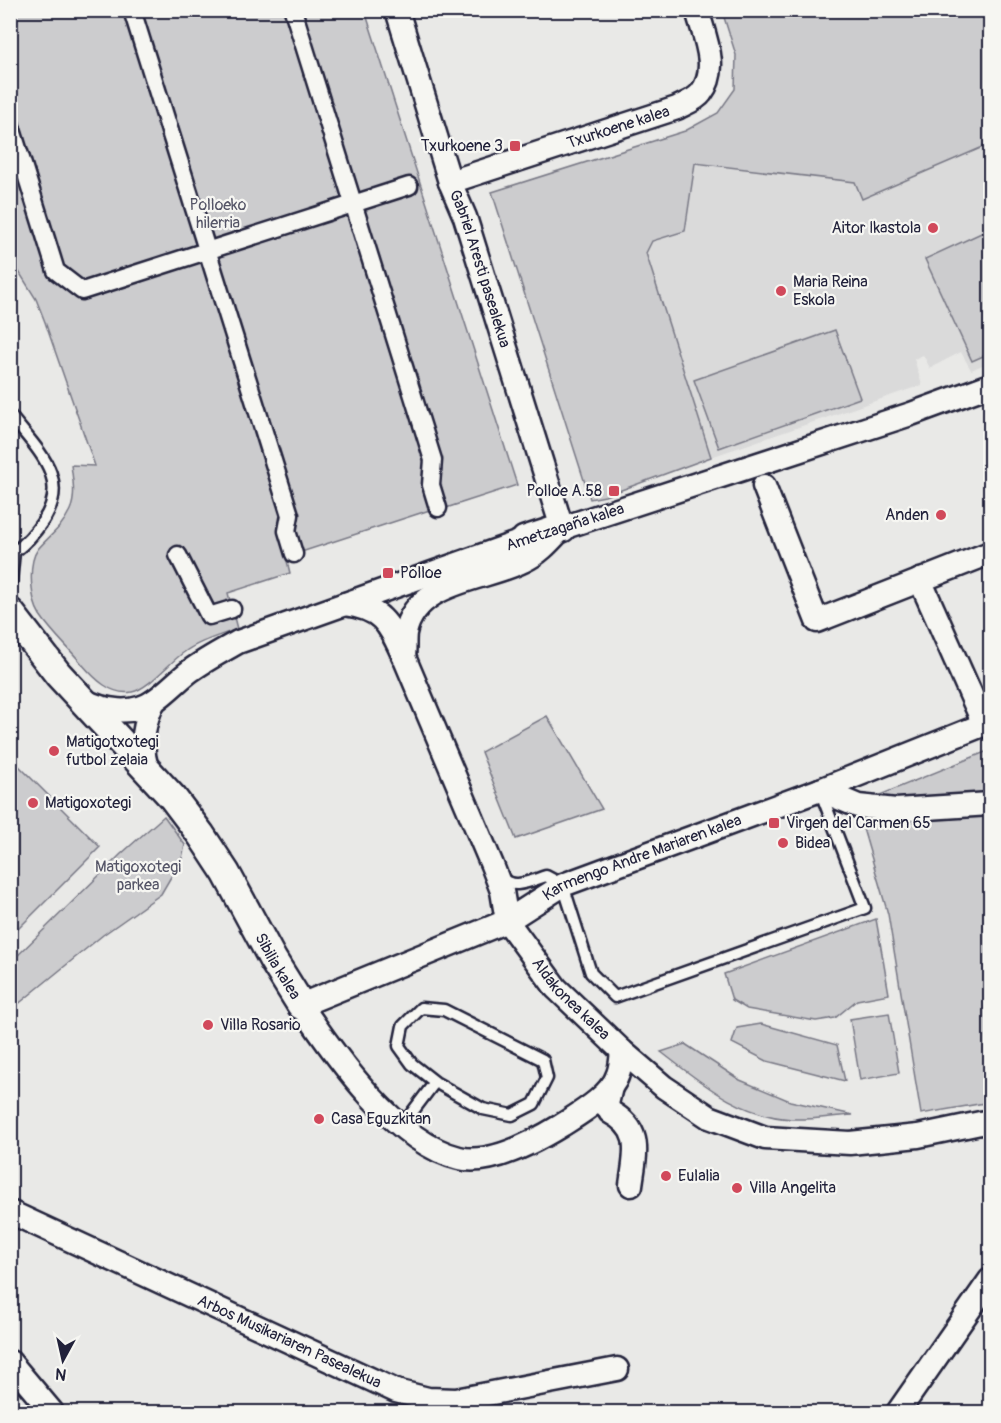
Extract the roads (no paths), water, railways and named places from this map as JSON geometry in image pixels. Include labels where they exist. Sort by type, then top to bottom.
[{"type":"street","points":[[132,10],[290,515],[287,531],[294,554]]},
{"type":"street","points":[[293,10],[433,460],[431,485],[438,508]]},
{"type":"street","name":"Gabriel Aresti pasealekua","points":[[397,10],[450,182],[465,217],[562,528]]},
{"type":"street","name":"Txurkoene kalea","points":[[450,182],[676,108],[701,94],[711,71],[709,52],[697,10]]},
{"type":"street","points":[[10,123],[56,271],[82,291],[409,186]]},
{"type":"street","name":"Ametzagaña kalea","points":[[83,700],[100,707],[119,710],[143,706],[154,701],[214,654],[238,642],[525,540],[900,417],[990,385]]},
{"type":"street","points":[[764,486],[817,621],[990,553]]},
{"type":"street","points":[[404,657],[405,633],[418,605],[431,595],[523,562],[542,550],[562,528]]},
{"type":"street","points":[[178,555],[209,616],[232,609]]},
{"type":"street","points":[[920,580],[987,723]]},
{"type":"street","name":"Aldakonea kalea","points":[[345,604],[358,605],[379,616],[388,624],[492,865],[502,891],[507,921],[556,988],[622,1051],[664,1087],[709,1117],[765,1138],[850,1143],[918,1136],[990,1121]]},
{"type":"street","name":"Sibilia kalea","points":[[10,612],[58,674],[173,798],[220,863],[273,960],[324,1039],[355,1078],[401,1126],[423,1142],[460,1158],[494,1157],[540,1138],[582,1112],[611,1087]]},
{"type":"street","points":[[147,769],[143,735],[154,701]]},
{"type":"street","name":"Karmengo Andre Mariaren kalea","points":[[301,1005],[507,921],[563,885],[820,790],[987,723]]},
{"type":"street","points":[[820,790],[858,806],[886,809],[990,804]]},
{"type":"street","points":[[622,1051],[618,1074],[611,1087],[607,1104],[610,1112],[620,1117],[632,1132],[637,1143],[631,1185]]},
{"type":"street","name":"Arbos Musikariaren Pasealekua","points":[[10,1212],[396,1390],[428,1399],[456,1400],[616,1369]]},
{"type":"street","points":[[898,1413],[990,1280]]},
{"type":"street","points":[[10,1362],[51,1413]]},
{"type":"lane","points":[[10,415],[48,465],[55,480],[53,507],[38,530],[12,552],[10,591]]},
{"type":"lane","points":[[492,865],[505,882],[518,885],[546,876],[563,885],[591,973],[615,997],[865,908],[820,790]]},
{"type":"lane","points":[[421,1008],[444,1010],[543,1060],[547,1078],[534,1104],[512,1115],[483,1109],[435,1082],[412,1064],[399,1046],[403,1026],[421,1008]]},
{"type":"lane","points":[[401,1126],[435,1082]]},
{"type":"place","name":"Txurkoene 3","points":[[515,146]]},
{"type":"place","name":"Aitor Ikastola","points":[[933,228]]},
{"type":"place","name":"Maria Reina Eskola","points":[[781,291]]},
{"type":"place","name":"Polloe A.58","points":[[614,491]]},
{"type":"place","name":"Anden","points":[[941,515]]},
{"type":"place","name":"Polloe","points":[[388,573]]},
{"type":"place","name":"Matigotxotegi futbol zelaia","points":[[54,751]]},
{"type":"place","name":"Matigoxotegi","points":[[33,803]]},
{"type":"place","name":"Virgen del Carmen 65","points":[[774,823]]},
{"type":"place","name":"Bidea","points":[[783,843]]},
{"type":"place","name":"Villa Rosario","points":[[208,1025]]},
{"type":"place","name":"Casa Eguzkitan","points":[[319,1119]]},
{"type":"place","name":"Eulalia","points":[[666,1176]]},
{"type":"place","name":"Villa Angelita","points":[[737,1188]]},
{"type":"park label","name":"Polloeko hilerria","points":[[218,214]]},
{"type":"park label","name":"Matigoxotegi parkea","points":[[138,876]]}]
